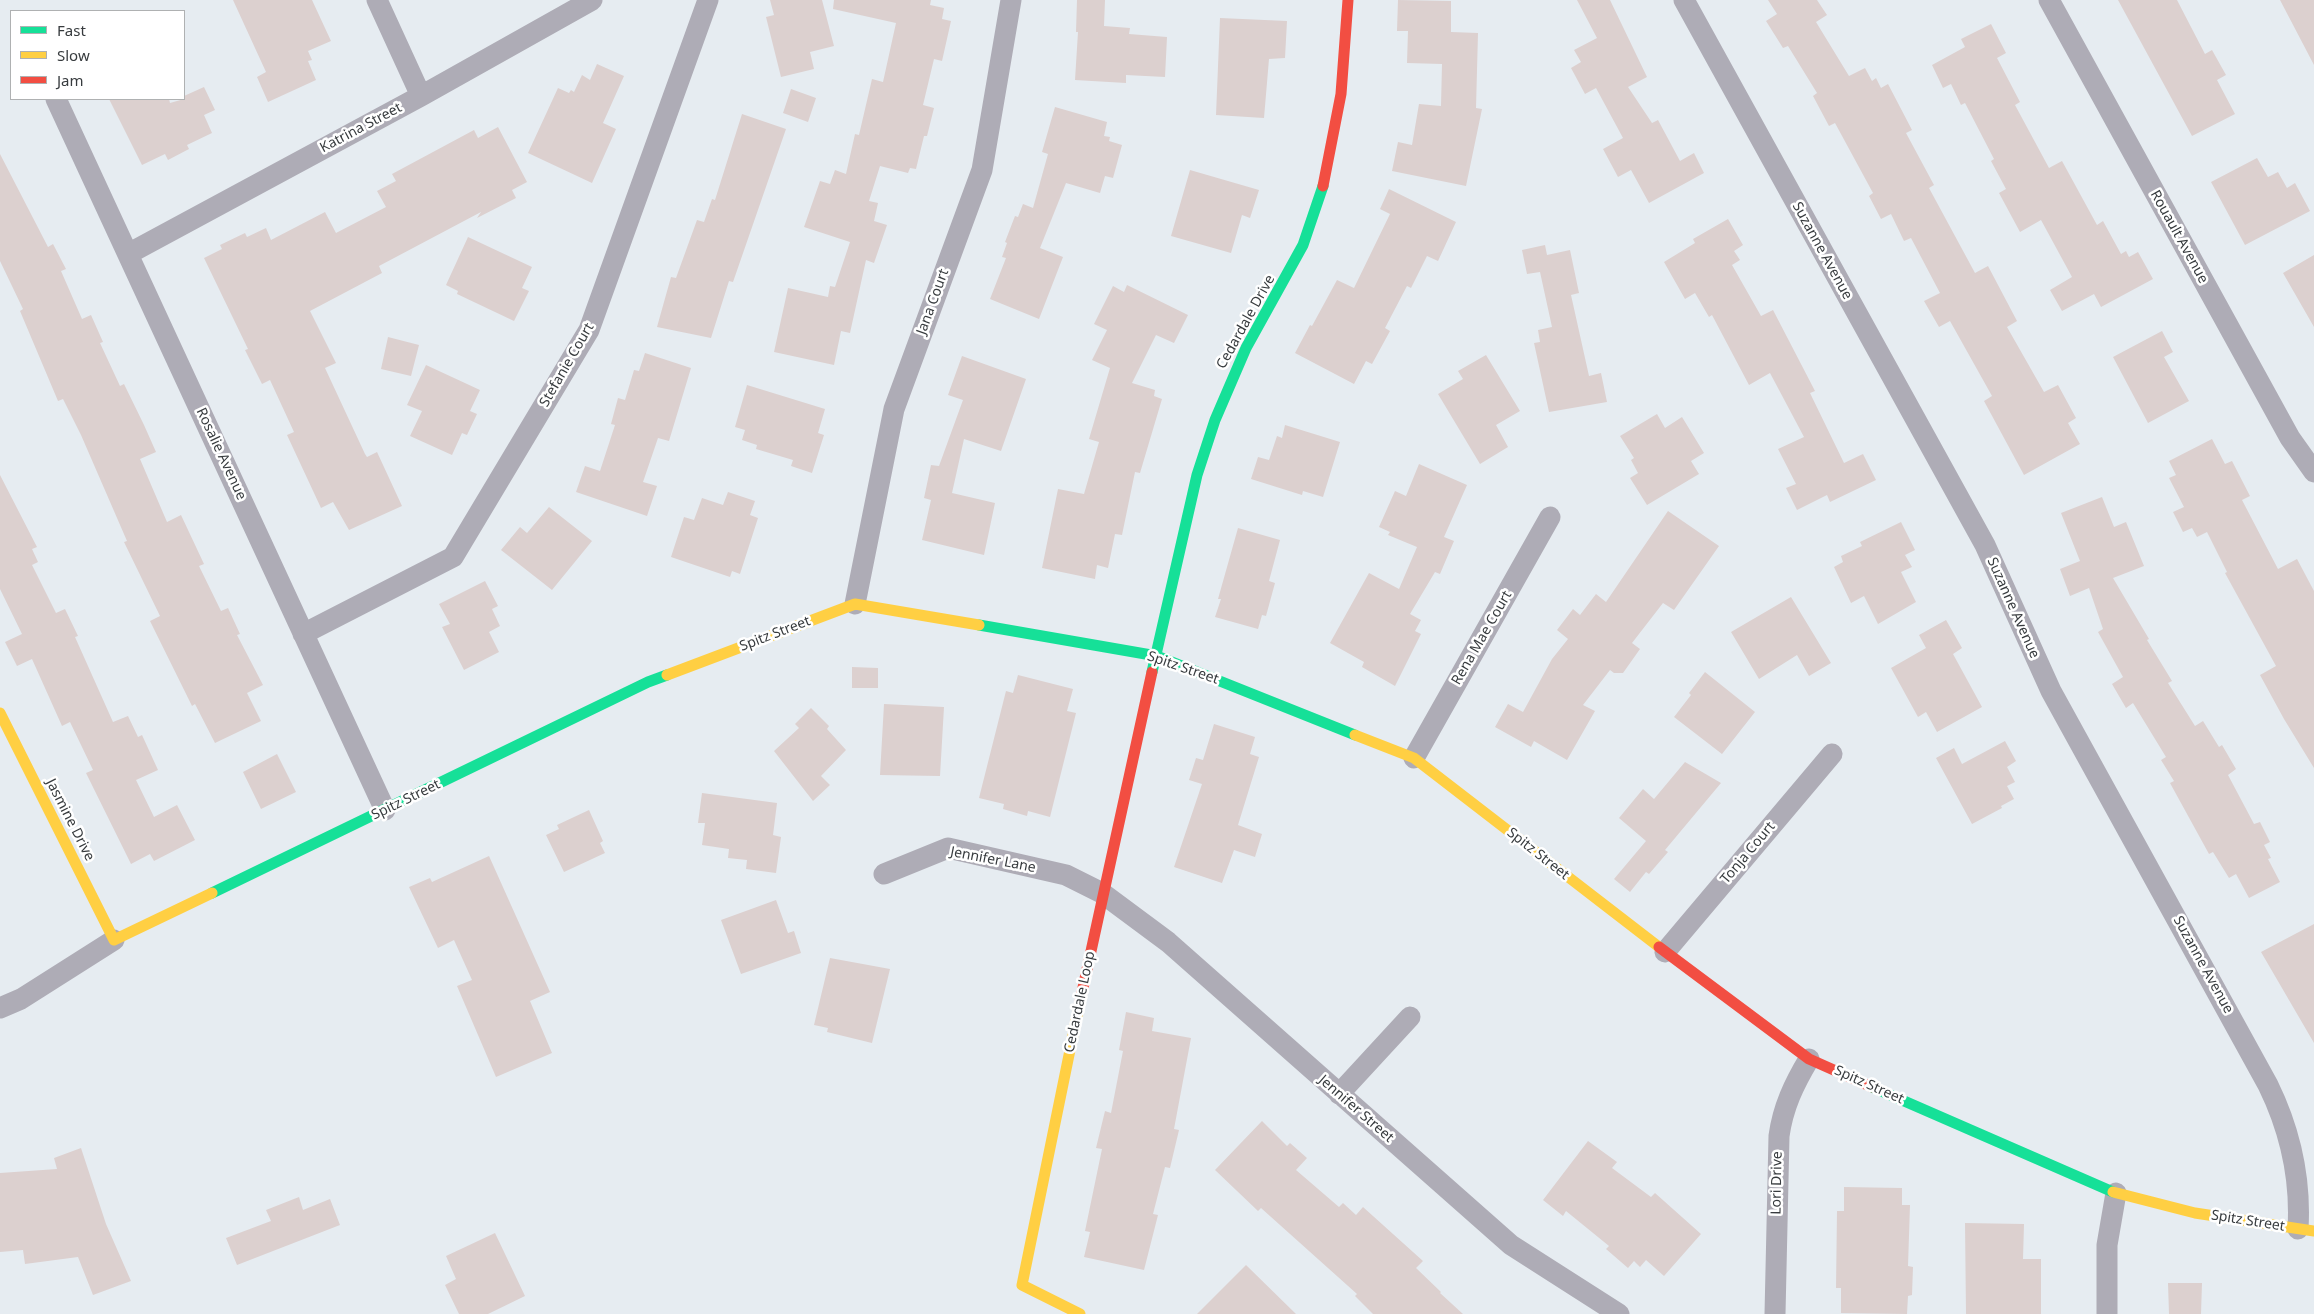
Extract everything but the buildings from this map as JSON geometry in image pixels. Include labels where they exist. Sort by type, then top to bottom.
[{"type":"street","points":[[377,0],[421,96]]},
{"type":"street","name":"Katrina Street","points":[[128,254],[421,96],[592,0]]},
{"type":"street","name":"Stefanie Court","points":[[303,634],[453,556],[589,330],[708,0]]},
{"type":"street","name":"Jana Court","points":[[855,604],[894,409],[982,170],[1011,0]]},
{"type":"street","name":"Cedardale Drive","points":[[1156,656],[1193,491],[1216,415],[1244,352],[1302,246],[1324,185],[1339,112],[1344,74],[1348,0]]},
{"type":"street","name":"Suzanne Avenue","points":[[1684,0],[1985,545],[2051,691],[2268,1085],[2285,1123],[2296,1162],[2299,1205],[2306,1230]]},
{"type":"street","name":"Rouault Avenue","points":[[2049,0],[2290,438],[2314,472]]},
{"type":"street","name":"Rosalie Avenue","points":[[56,100],[385,810]]},
{"type":"street","name":"Rena Mae Court","points":[[1414,758],[1550,517]]},
{"type":"street","name":"Spitz Street","points":[[0,1008],[21,999],[114,940],[648,682],[855,604],[1156,656],[1414,758],[1664,952],[1809,1059],[2116,1193],[2195,1213],[2306,1230]]},
{"type":"street","name":"Cedardale Loop","points":[[1080,1314],[1022,1286],[1102,893],[1156,656]]},
{"type":"street","name":"Jasmine Drive","points":[[0,713],[114,940]]},
{"type":"street","name":"Tonja Court","points":[[1664,952],[1832,754]]},
{"type":"street","name":"Jennifer Lane","points":[[884,874],[948,848],[1066,874],[1102,893]]},
{"type":"street","name":"Jennifer Street","points":[[1102,893],[1168,942],[1511,1245],[1619,1314]]},
{"type":"street","points":[[1339,1094],[1410,1017]]},
{"type":"street","name":"Lori Drive","points":[[1775,1314],[1779,1136],[1781,1121],[1791,1090],[1809,1059]]},
{"type":"street","points":[[2107,1314],[2107,1245],[2116,1193]]},
{"type":"traffic: fast","points":[[1152,672],[1197,475],[1215,420],[1246,348],[1303,245],[1323,186]]},
{"type":"traffic: fast","points":[[979,625],[1157,656],[1355,735]]},
{"type":"traffic: fast","points":[[212,893],[648,682],[667,675]]},
{"type":"traffic: fast","points":[[1872,1087],[2113,1192]]},
{"type":"traffic: slow","points":[[667,675],[855,604],[979,625]]},
{"type":"traffic: slow","points":[[0,713],[114,940],[212,893]]},
{"type":"traffic: slow","points":[[1355,735],[1414,758],[1659,947]]},
{"type":"traffic: slow","points":[[1079,1006],[1022,1285],[1080,1314]]},
{"type":"traffic: slow","points":[[2113,1192],[2195,1213],[2314,1231]]},
{"type":"traffic: jam","points":[[1323,186],[1341,94],[1348,0]]},
{"type":"traffic: jam","points":[[1079,1006],[1152,672]]},
{"type":"traffic: jam","points":[[1659,947],[1809,1059],[1872,1087]]}]
